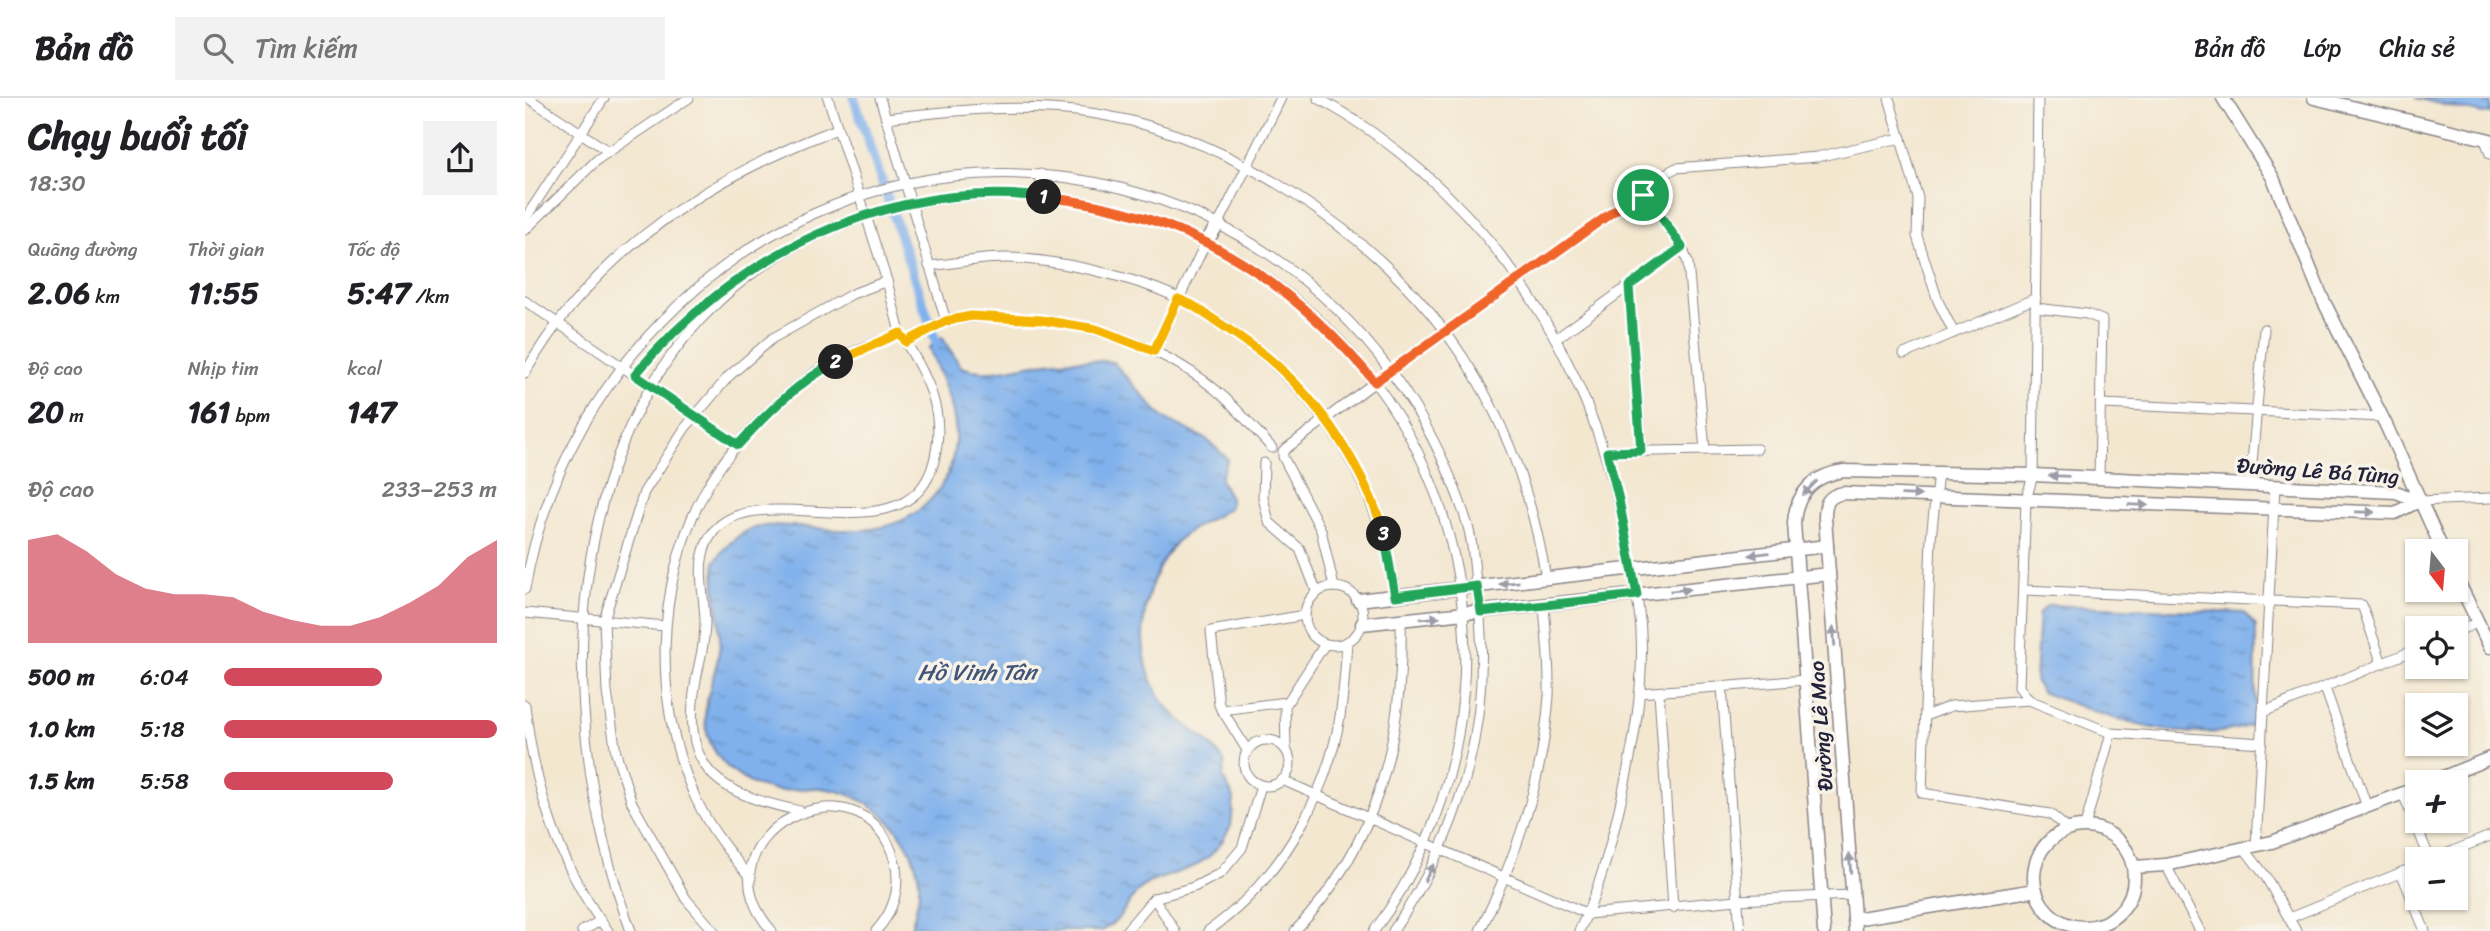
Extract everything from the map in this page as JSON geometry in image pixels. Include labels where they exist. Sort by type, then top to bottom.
[{"type":"street","points":[[528,98],[608,151]]},
{"type":"street","points":[[525,219],[579,132],[604,98]]},
{"type":"street","points":[[594,111],[613,98]]},
{"type":"street","points":[[525,230],[562,191],[608,151],[689,98]]},
{"type":"street","points":[[800,811],[752,801],[725,787],[704,765],[693,741],[691,715],[703,654],[705,622],[701,561],[714,531],[740,514],[828,510],[867,514],[894,507],[918,491],[933,469],[937,449],[937,415],[929,380],[900,333],[887,281],[828,98]]},
{"type":"street","points":[[880,98],[900,184],[929,266],[943,322]]},
{"type":"street","points":[[1154,351],[1280,98]]},
{"type":"street","points":[[1318,98],[1393,147],[1440,187],[1483,232],[1521,280],[1557,338],[1607,452],[1622,512],[1637,595],[1641,633],[1639,693],[1636,733],[1609,856],[1588,915],[1579,931]]},
{"type":"street","points":[[1889,98],[1918,198],[1917,236],[1938,301],[1954,333]]},
{"type":"street","points":[[2029,701],[2019,687],[2026,500],[2033,475],[2038,98]]},
{"type":"street","points":[[2223,98],[2273,178],[2323,300],[2382,417],[2437,539]]},
{"type":"street","points":[[2314,98],[2487,140],[2490,154]]},
{"type":"street","points":[[886,118],[980,107],[1077,111],[1165,130],[1248,165],[1339,223],[1391,268],[1446,333],[1468,365],[1506,433],[1531,506],[1546,578]]},
{"type":"street","points":[[525,373],[559,323],[614,261],[664,218],[718,181],[776,152],[837,128]]},
{"type":"street","points":[[1334,587],[1321,530],[1283,455],[1285,450],[1657,178],[1676,168],[1817,157],[1901,138]]},
{"type":"street","points":[[525,589],[546,503],[568,451],[596,402],[621,366],[667,314],[709,277],[756,244],[806,217],[858,196],[900,184],[976,174],[1041,174],[1118,186],[1153,196],[1219,223],[1269,252],[1314,287],[1355,326],[1391,371],[1438,447],[1468,527],[1481,612],[1484,657],[1481,701],[1469,768],[1442,850],[1393,931]]},
{"type":"street","points":[[1041,174],[1041,196]]},
{"type":"street","points":[[697,310],[754,266],[808,238],[864,216],[962,195],[1041,196],[1080,201],[1138,214],[1206,242],[1245,263],[1293,297],[1337,337],[1375,382],[1422,461],[1446,525],[1461,588],[1465,676],[1459,733],[1447,789],[1427,843],[1395,904],[1374,931]]},
{"type":"street","points":[[1637,195],[1648,198],[1682,247],[1690,272],[1705,450]]},
{"type":"street","points":[[1557,338],[1682,247]]},
{"type":"street","points":[[929,266],[1023,258],[1115,275],[1192,305],[1268,358],[1325,419],[1369,492],[1387,545],[1395,596]]},
{"type":"street","points":[[715,931],[686,899],[632,803],[616,753],[607,692],[604,620],[644,492],[695,415],[729,376],[773,338],[852,295],[887,281]]},
{"type":"street","points":[[1629,286],[1641,451]]},
{"type":"street","points":[[1904,354],[2036,298]]},
{"type":"street","points":[[525,301],[621,366],[632,379],[695,415],[738,445]]},
{"type":"street","points":[[2036,308],[2087,314],[2102,319],[2103,404],[2099,478]]},
{"type":"street","points":[[906,342],[943,322],[971,316],[1041,320],[1096,329],[1154,351],[1223,396],[1272,448]]},
{"type":"street","points":[[2250,485],[2259,412],[2264,329]]},
{"type":"street","points":[[751,878],[728,851],[696,800],[670,722],[666,690],[665,626],[681,544],[706,491],[738,445],[760,420],[811,375],[900,333]]},
{"type":"street","points":[[632,379],[644,365]]},
{"type":"street","points":[[2103,404],[2382,417]]},
{"type":"street","points":[[1607,452],[1757,449]]},
{"type":"street","points":[[1264,463],[1263,498],[1269,522],[1300,549],[1317,593]]},
{"type":"street","name":"Đường Lê Bá Tùng","points":[[1794,523],[1797,503],[1805,491],[1825,475],[1845,471],[2033,475],[2396,492],[2419,501]]},
{"type":"street","points":[[1938,472],[1931,539],[1922,793],[2050,814],[2068,829]]},
{"type":"street","points":[[2275,486],[2262,743],[2250,846],[2296,931]]},
{"type":"street","name":"Đường Lê Bá Tùng","points":[[1825,518],[1829,499],[1843,493],[2395,513],[2419,501]]},
{"type":"street","points":[[2419,501],[2490,498]]},
{"type":"street","name":"Đường Lê Mao","points":[[1825,518],[1854,925]]},
{"type":"street","name":"Đường Lê Mao","points":[[1794,523],[1824,931]]},
{"type":"street","points":[[1358,600],[1827,546]]},
{"type":"street","points":[[1362,624],[1829,574]]},
{"type":"street","points":[[1334,587],[1343,589],[1358,600],[1362,607],[1362,624],[1358,633],[1347,642],[1325,644],[1310,634],[1305,615],[1310,599],[1317,593],[1334,587]]},
{"type":"street","points":[[2023,590],[2362,605],[2382,664]]},
{"type":"street","points":[[2468,600],[2490,647]]},
{"type":"street","points":[[542,626],[544,603]]},
{"type":"street","points":[[1480,931],[1506,878],[1524,828],[1543,740],[1549,695],[1544,605]]},
{"type":"street","points":[[525,613],[665,626]]},
{"type":"street","points":[[1247,750],[1221,710],[1212,631],[1305,615]]},
{"type":"street","points":[[1295,931],[1316,909],[1370,817],[1388,766],[1398,718],[1402,672],[1401,621]]},
{"type":"street","points":[[2468,627],[2479,622]]},
{"type":"street","points":[[1208,931],[1273,869],[1297,836],[1316,794],[1339,722],[1347,642]]},
{"type":"street","points":[[1286,750],[1277,742],[1266,740],[1255,743],[1247,750],[1243,761],[1245,772],[1251,781],[1261,786],[1273,786],[1282,780],[1290,766],[1286,750],[1286,702],[1325,644]]},
{"type":"street","points":[[2263,712],[2405,654]]},
{"type":"street","points":[[1639,693],[1806,680]]},
{"type":"street","points":[[1722,687],[1739,931]]},
{"type":"street","points":[[2325,688],[2367,807]]},
{"type":"street","points":[[1659,692],[1673,908]]},
{"type":"street","points":[[1925,716],[1951,706],[2029,701],[2111,733],[2262,743]]},
{"type":"street","points":[[1221,710],[1286,702]]},
{"type":"street","points":[[525,705],[529,745],[545,807],[569,866],[590,894],[600,921],[608,931]]},
{"type":"street","points":[[2084,826],[2111,733]]},
{"type":"street","points":[[2460,770],[2490,758]]},
{"type":"street","points":[[1282,780],[1588,915],[1737,900],[1852,895]]},
{"type":"street","points":[[1126,931],[1154,898],[1194,887],[1221,873],[1242,848],[1261,786]]},
{"type":"street","points":[[2133,867],[2166,865],[2250,846],[2403,794],[2426,847]]},
{"type":"street","points":[[772,931],[755,904],[751,878],[756,853],[767,835],[782,821],[800,811],[820,807],[851,812],[869,822],[883,837],[893,856],[897,886],[888,916],[876,931]]},
{"type":"street","points":[[2098,931],[2108,921],[2130,898],[2134,883],[2133,867],[2127,851],[2116,838],[2101,830],[2084,826],[2068,829],[2052,837],[2041,850],[2034,866],[2036,890],[2048,913],[2061,922],[2077,927],[2108,921]]},
{"type":"street","points":[[2464,847],[2489,838]]},
{"type":"street","points":[[2166,865],[2200,931]]},
{"type":"street","points":[[2289,918],[2405,870]]},
{"type":"street","points":[[2401,872],[2425,931]]},
{"type":"street","points":[[1854,925],[2036,890]]},
{"type":"street","points":[[610,898],[631,931]]},
{"type":"street","points":[[1154,898],[1175,931]]},
{"type":"street","points":[[582,931],[600,921]]},
{"type":"water","points":[[2415,98],[2490,98],[2490,113],[2482,114]]},
{"type":"water","name":"Hồ Vinh Tân","points":[[942,337],[961,367],[972,370],[1001,370],[1059,361],[1113,362],[1162,417],[1206,439],[1228,459],[1220,479],[1230,498],[1230,507],[1182,537],[1164,559],[1147,599],[1143,642],[1146,664],[1164,703],[1212,746],[1225,763],[1223,777],[1234,799],[1231,826],[1211,855],[1195,866],[1148,883],[1137,892],[1117,920],[1102,931],[910,931],[919,896],[918,874],[905,841],[883,815],[854,797],[837,791],[814,788],[779,791],[757,786],[741,778],[727,766],[708,738],[706,709],[720,636],[714,581],[715,562],[736,538],[757,527],[778,525],[845,530],[872,529],[909,517],[936,494],[945,479],[955,444],[951,405],[929,348]]},
{"type":"water","points":[[2049,605],[2244,613],[2256,626],[2255,717],[2251,725],[2199,733],[2172,731],[2091,711],[2041,692],[2035,680],[2039,613]]},
{"type":"waterway","points":[[854,98],[936,342]]},
{"type":"route","points":[[1021,194],[1080,201],[1138,214],[1193,235],[1245,263],[1293,297],[1337,337],[1375,382],[1635,196],[1643,195],[1648,198],[1682,247],[1629,286],[1641,451],[1607,452],[1625,524],[1637,595],[1481,612],[1477,586],[1395,596],[1387,545],[1379,518],[1369,492],[1342,442],[1325,419],[1268,358],[1192,305],[1178,299],[1154,351],[1096,329],[1041,320],[971,316],[939,323],[906,342],[900,333],[811,375],[760,420],[738,445],[635,375],[661,343],[705,302],[754,266],[808,238],[864,216],[901,206],[962,195],[1021,194]]}]
